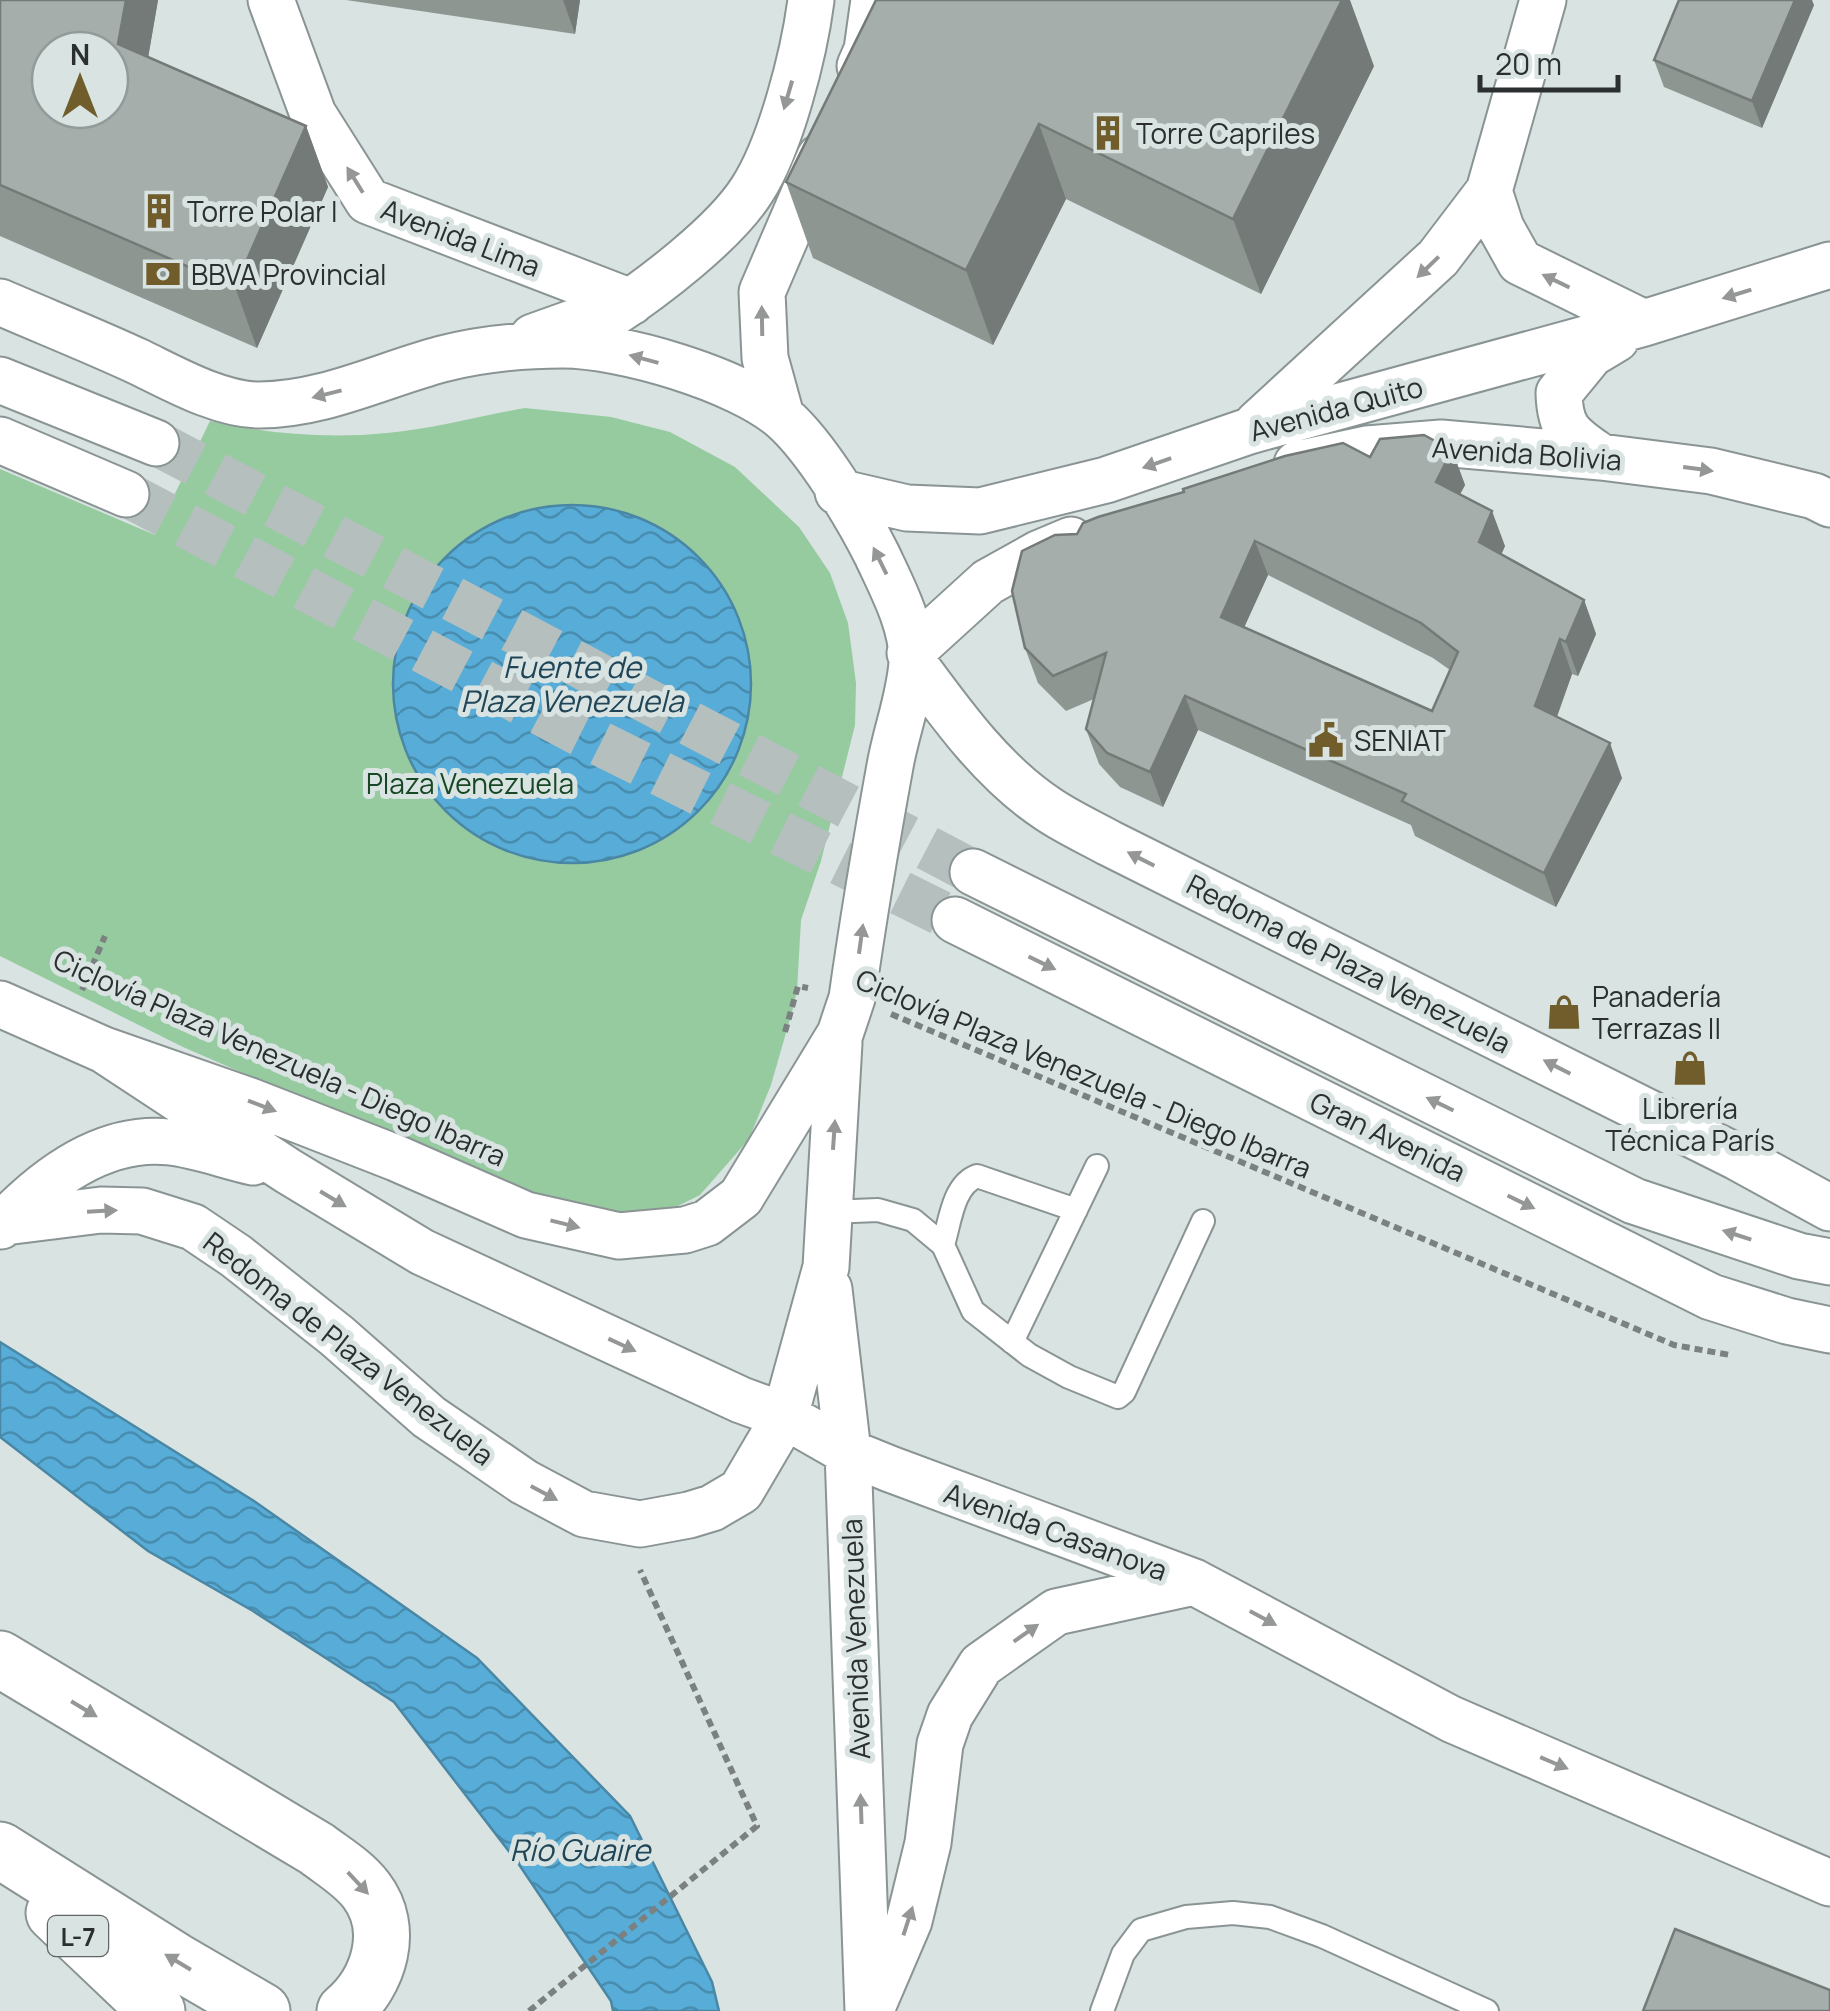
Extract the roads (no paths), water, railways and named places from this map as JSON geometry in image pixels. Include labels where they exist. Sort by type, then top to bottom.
[{"type":"highway","points":[[0,1659],[317,1849],[348,1872],[368,1893],[378,1919],[381,1948],[378,1968],[368,1988],[346,2011]]},
{"type":"highway","points":[[0,1850],[262,2011]]},
{"type":"highway","name":"L-7","points":[[0,1860],[157,2011]]},
{"type":"street","name":"Avenida Lima","points":[[271,0],[313,114],[368,201],[631,302]]},
{"type":"street","points":[[566,345],[631,302],[703,244],[751,191],[776,137],[806,30],[810,0]]},
{"type":"street","points":[[781,416],[765,358],[762,292],[867,50],[874,0]]},
{"type":"street","points":[[1249,431],[1438,258],[1489,191],[1543,0]]},
{"type":"street","points":[[1489,191],[1501,228],[1520,262],[1644,323]]},
{"type":"street","name":"Avenida Quito","points":[[838,492],[907,508],[980,510],[1106,480],[1249,431],[1644,323],[1830,265]]},
{"type":"street","name":"Redoma de Plaza Venezuela","points":[[0,302],[191,388],[257,405],[325,397],[445,358],[498,349],[566,345],[632,354],[698,374],[781,416],[819,460],[888,577],[904,618],[911,657],[846,1016],[826,1268],[785,1416],[741,1491],[712,1508],[640,1524],[584,1514],[524,1482],[429,1417],[338,1336],[193,1227],[142,1211],[100,1210],[3,1224]]},
{"type":"street","points":[[498,349],[631,302]]},
{"type":"street","points":[[1601,457],[1575,440],[1560,418],[1559,393],[1591,354],[1644,323]]},
{"type":"street","points":[[0,380],[156,442]]},
{"type":"street","points":[[0,440],[126,494]]},
{"type":"street","name":"Avenida Bolivia","points":[[1257,478],[1291,466],[1367,450],[1440,443],[1711,471],[1814,496],[1830,504]]},
{"type":"street","points":[[911,657],[988,582],[1040,552],[1101,528]]},
{"type":"street","name":"Redoma de Plaza Venezuela","points":[[911,657],[970,736],[1046,808],[1737,1156],[1830,1208]]},
{"type":"street","name":"Gran Avenida","points":[[973,872],[1634,1201],[1799,1256],[1830,1262]]},
{"type":"street","name":"Gran Avenida","points":[[955,920],[1712,1296],[1787,1321],[1830,1330]]},
{"type":"street","points":[[0,1004],[104,1050]]},
{"type":"street","name":"Redoma de Plaza Venezuela","points":[[104,1050],[286,1115],[526,1215],[619,1236],[685,1230],[707,1223],[742,1197],[846,1016]]},
{"type":"street","name":"Avenida Casanova","points":[[104,1050],[288,1171],[422,1252],[741,1400],[785,1416],[848,1452],[1194,1582],[1451,1718],[1830,1883]]},
{"type":"street","name":"Avenida Casanova","points":[[3,1224],[59,1173],[135,1142],[171,1142],[288,1171]]},
{"type":"street","name":"Avenida Venezuela","points":[[826,1268],[848,1452],[869,2011]]},
{"type":"street","points":[[869,2011],[910,1921],[928,1843],[945,1730],[980,1665],[1056,1612],[1194,1582]]},
{"type":"lane","points":[[1012,1342],[1097,1166]]},
{"type":"lane","points":[[943,1245],[960,1191],[966,1180],[977,1176],[1076,1210]]},
{"type":"lane","points":[[829,1212],[878,1210],[913,1220],[943,1245],[973,1311],[1012,1342],[1069,1377],[1118,1397],[1124,1392],[1203,1221]]},
{"type":"lane","points":[[1102,2011],[1123,1954],[1141,1930],[1186,1917],[1232,1914],[1270,1917],[1322,1936],[1487,2011]]},
{"type":"water","name":"Fuente de Plaza Venezuela","points":[[572,505],[607,508],[641,518],[672,535],[699,557],[721,584],[738,615],[748,649],[748,719],[738,753],[721,784],[699,811],[672,833],[641,850],[607,860],[572,863],[537,860],[503,850],[472,833],[445,811],[423,784],[406,753],[396,719],[393,684],[396,649],[406,615],[423,584],[445,557],[472,535],[503,518],[537,508]]},
{"type":"water","name":"Río Guaire","points":[[0,1342],[254,1501],[477,1658],[630,1816],[712,1982],[719,2011],[613,2011],[611,2001],[518,1863],[394,1702],[253,1611],[148,1551],[0,1437]]},
{"type":"tunnel","points":[[156,443],[973,872]]},
{"type":"tunnel","points":[[126,494],[579,733],[955,920]]},
{"type":"place","name":"Torre Capriles","points":[[1108,133]]},
{"type":"place","name":"Torre Polar I","points":[[159,211]]},
{"type":"place","name":"BBVA Provincial","points":[[163,274]]},
{"type":"place","name":"SENIAT","points":[[1326,740]]},
{"type":"place","name":"Panadería Terrazas II","points":[[1564,1012]]},
{"type":"place","name":"Librería Técnica París","points":[[1690,1068]]},
{"type":"park label","name":"Plaza Venezuela","points":[[470,783]]}]
